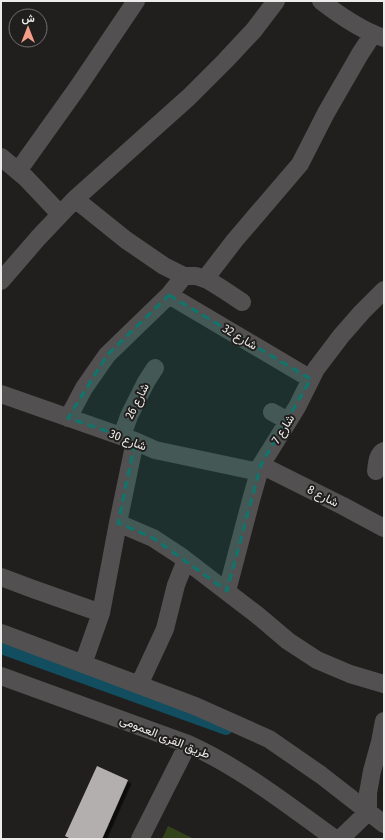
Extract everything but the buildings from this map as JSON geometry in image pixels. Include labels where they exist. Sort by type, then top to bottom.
[{"type":"street","points":[[18,171],[136,1]]},
{"type":"street","points":[[1,281],[60,214],[188,97],[254,30],[276,1]]},
{"type":"street","points":[[205,279],[235,240],[300,164],[326,113],[360,54],[378,36],[332,10],[321,1]]},
{"type":"street","points":[[1,156],[18,171],[60,214]]},
{"type":"street","points":[[75,199],[126,240],[164,266],[184,276],[196,276],[205,279],[242,302]]},
{"type":"street","points":[[68,418],[84,388],[107,355],[169,294],[184,276]]},
{"type":"street","name":"شارع 7","points":[[226,591],[260,468],[297,407],[316,369],[341,336],[384,290]]},
{"type":"street","name":"شارع 32","points":[[169,294],[311,379]]},
{"type":"street","name":"شارع 26","points":[[83,664],[101,614],[118,523],[128,438],[128,416],[155,368]]},
{"type":"street","name":"شارع 30","points":[[1,394],[128,438],[155,450],[260,468]]},
{"type":"street","points":[[272,412],[288,421]]},
{"type":"street","points":[[376,471],[380,453],[384,451]]},
{"type":"street","name":"شارع 8","points":[[260,468],[343,506],[384,528]]},
{"type":"street","points":[[118,523],[153,538],[179,555],[288,642],[317,660],[350,674],[384,684]]},
{"type":"street","points":[[139,685],[165,629],[176,585],[186,560]]},
{"type":"street","points":[[1,576],[101,614]]},
{"type":"street","points":[[1,633],[195,706],[269,739],[321,775],[366,814],[384,824]]},
{"type":"street","name":"طريق القرى العمومى","points":[[1,676],[188,744],[210,754],[340,838]]},
{"type":"street","points":[[340,838],[366,814],[372,771],[384,721]]},
{"type":"street","points":[[140,839],[188,744]]},
{"type":"highlighted area","points":[[169,295],[311,379],[261,465],[227,591],[153,538],[118,523],[135,441],[68,418],[107,355]]},
{"type":"green space","points":[[168,826],[194,839],[162,839]]},
{"type":"waterway","points":[[1,647],[226,728]]}]
